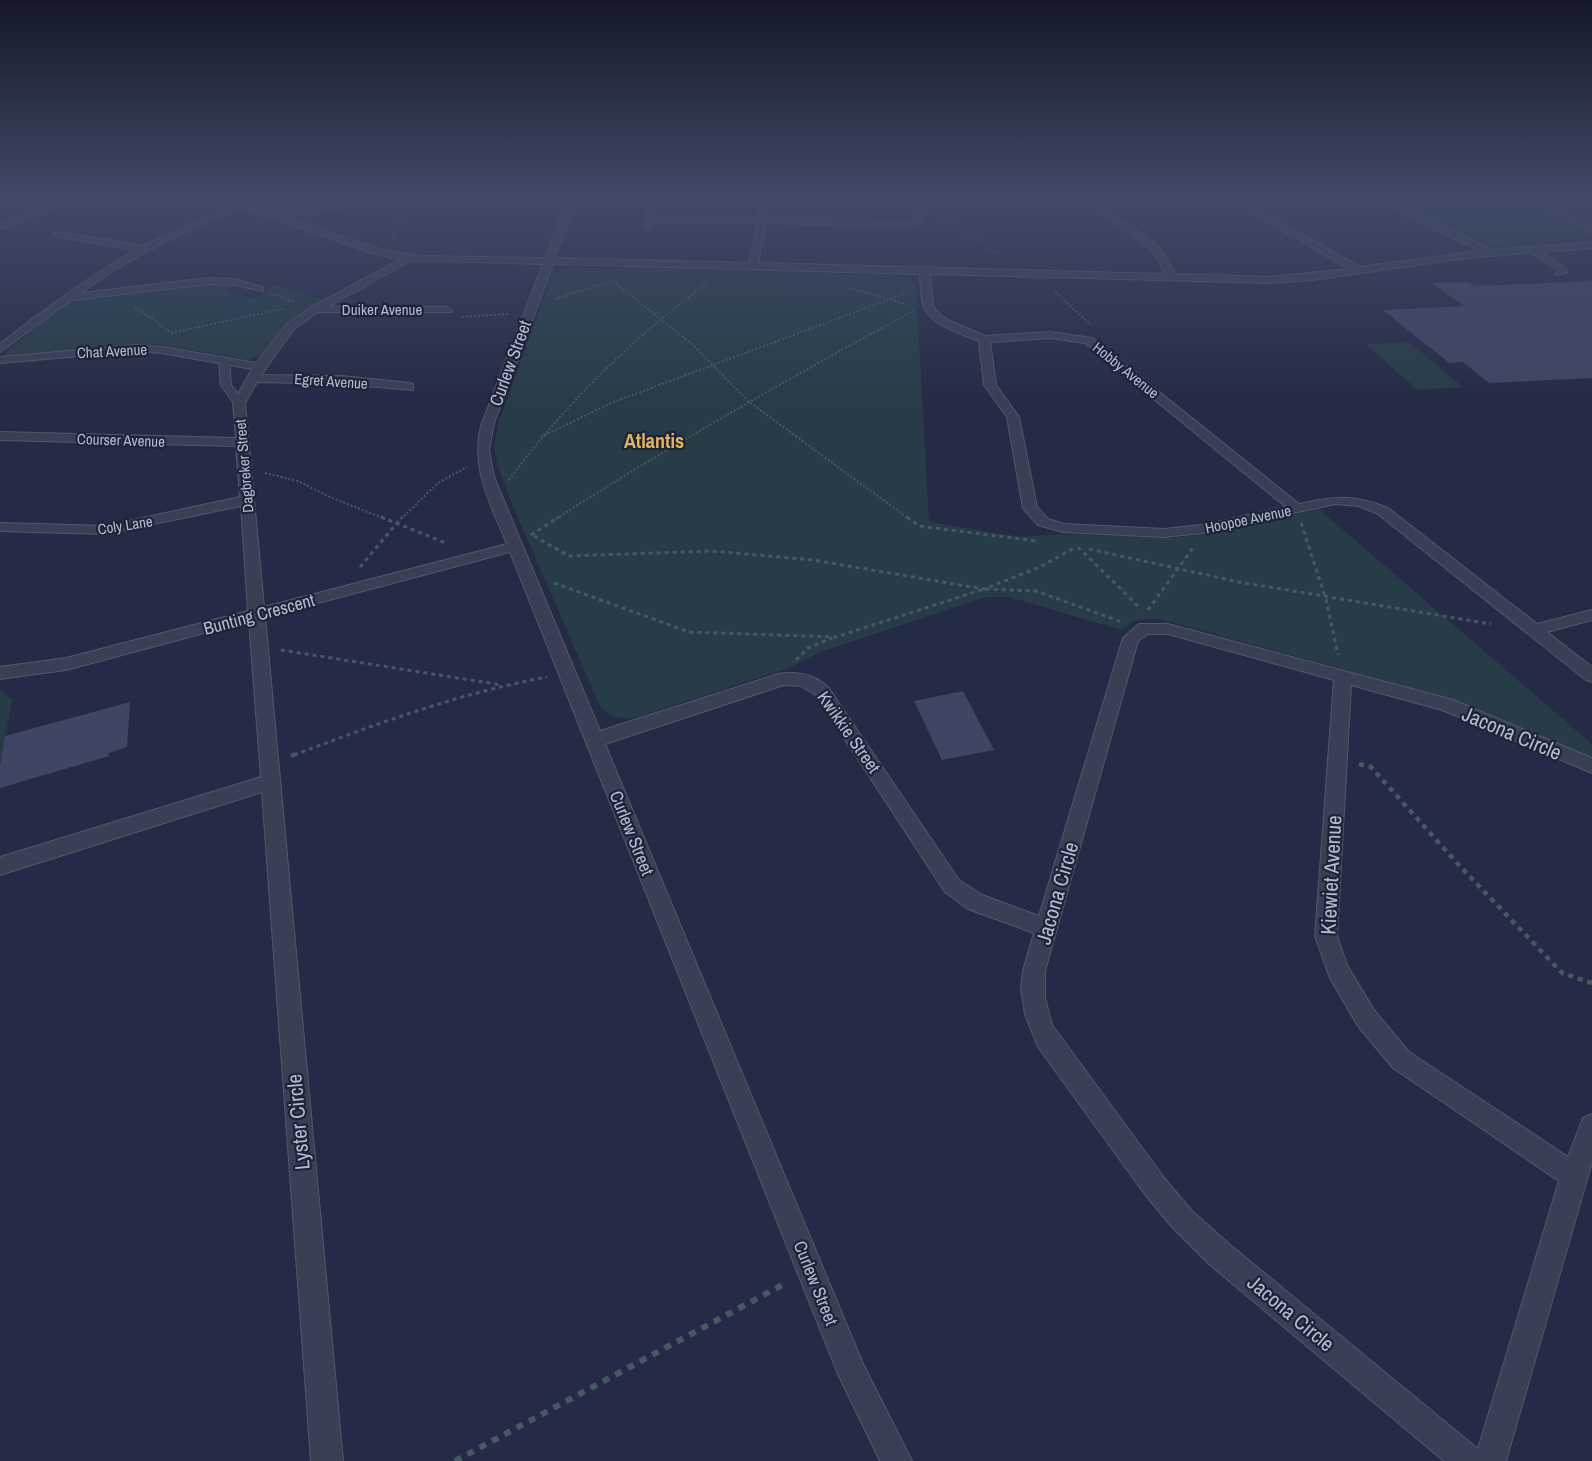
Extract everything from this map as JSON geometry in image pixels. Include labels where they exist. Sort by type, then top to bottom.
[{"type":"street","points":[[0,349],[67,297],[115,265]]},
{"type":"street","name":"Dagbreker Street","points":[[257,615],[239,403],[256,372],[290,327],[316,309],[396,265]]},
{"type":"street","name":"Curlew Street","points":[[547,265],[482,441],[483,462],[492,489],[523,540],[530,581],[566,671],[853,1374],[896,1461]]},
{"type":"street","points":[[733,265],[1285,279],[1394,265]]},
{"type":"street","points":[[1165,265],[1172,277]]},
{"type":"street","points":[[1350,265],[1358,270]]},
{"type":"street","name":"Hobby Avenue","points":[[925,271],[928,305],[932,314],[944,322],[984,339],[1062,335],[1088,340],[1296,508]]},
{"type":"street","points":[[67,297],[218,281],[234,282],[259,289]]},
{"type":"street","name":"Duiker Avenue","points":[[316,309],[447,310]]},
{"type":"street","name":"Hoopoe Avenue","points":[[984,339],[990,384],[1010,411],[1015,423],[1030,508],[1043,522],[1063,528],[1164,533],[1202,529],[1335,500],[1361,502],[1377,507],[1592,676]]},
{"type":"street","name":"Chat Avenue","points":[[0,360],[137,348],[162,350],[224,362],[256,372]]},
{"type":"street","name":"Egret Avenue","points":[[256,372],[409,387]]},
{"type":"street","name":"Courser Avenue","points":[[0,436],[225,443],[242,441]]},
{"type":"street","name":"Coly Lane","points":[[0,527],[105,530],[247,500]]},
{"type":"street","name":"Bunting Crescent","points":[[0,673],[66,664],[466,559],[523,540]]},
{"type":"street","name":"Lyster Circle","points":[[257,615],[327,1461]]},
{"type":"street","points":[[1534,630],[1592,615]]},
{"type":"street","name":"Jacona Circle","points":[[1468,1461],[1219,1254],[1182,1220],[1046,1039],[1032,1002],[1032,986],[1131,638],[1138,631],[1152,627],[1168,629],[1456,709],[1592,766]]},
{"type":"street","name":"Kiewiet Avenue","points":[[1343,676],[1326,936],[1330,953],[1339,973],[1378,1035],[1401,1060],[1574,1176]]},
{"type":"street","points":[[595,740],[788,678]]},
{"type":"street","name":"Kwikkie Street","points":[[788,678],[804,679],[822,691],[952,886],[975,902],[1047,928]]},
{"type":"street","points":[[0,866],[269,774]]},
{"type":"street","points":[[1490,1461],[1574,1176],[1592,1127]]},
{"type":"lane","points":[[1557,265],[1564,272],[1560,273]]},
{"type":"lane","points":[[224,362],[226,385],[239,403]]},
{"type":"path","points":[[492,489],[505,486],[541,437],[659,319],[725,270],[728,265]]},
{"type":"path","points":[[612,281],[693,345],[748,401],[920,526],[1043,542]]},
{"type":"path","points":[[523,540],[634,469],[748,401],[919,307],[842,286]]},
{"type":"path","points":[[541,437],[611,403],[889,299],[927,287]]},
{"type":"path","points":[[259,289],[316,309]]},
{"type":"path","points":[[119,291],[118,295],[200,352],[199,357]]},
{"type":"path","points":[[160,335],[303,305]]},
{"type":"path","points":[[358,588],[350,579],[396,523],[453,471],[483,462]]},
{"type":"path","points":[[245,474],[259,471],[298,480],[330,497],[460,549],[466,559]]},
{"type":"path","points":[[1296,508],[1326,599],[1343,676]]},
{"type":"path","points":[[1063,528],[1067,537],[1146,614],[1200,539],[1202,529]]},
{"type":"path","points":[[523,540],[569,556],[712,551],[813,560],[984,589],[1036,591],[1125,623],[1138,631]]},
{"type":"path","points":[[1066,545],[1175,571],[1326,599],[1534,630]]},
{"type":"path","points":[[788,678],[786,669],[808,648],[984,589],[1040,567],[1077,546]]},
{"type":"path","points":[[530,581],[546,580],[689,632],[836,637]]},
{"type":"path","points":[[260,647],[503,685]]},
{"type":"path","points":[[269,774],[367,727],[503,685],[566,671]]},
{"type":"path","points":[[1338,759],[1371,767],[1457,863],[1562,973],[1592,983]]},
{"type":"path","points":[[455,1461],[811,1269]]},
{"type":"shaded area","points":[[580,267],[908,277],[916,284],[929,522],[1021,537],[1058,534],[1174,538],[1211,533],[1319,509],[1592,744],[1592,758],[1448,698],[1160,619],[1136,620],[1121,630],[1009,597],[987,597],[818,653],[786,669],[637,717],[620,718],[611,715],[599,704],[512,504],[497,464],[494,446],[499,421],[552,276],[563,270]]},
{"type":"shaded area","points":[[222,284],[232,294],[255,298],[276,285],[325,300],[284,325],[262,355],[247,360],[154,344],[16,356],[8,356],[5,353],[67,301]]},
{"type":"shaded area","points":[[1409,342],[1463,387],[1417,390],[1366,344]]},
{"type":"shaded area","points":[[0,690],[12,699],[0,767]]},
{"type":"building","points":[[1592,281],[1592,378],[1489,383],[1463,362],[1449,363],[1383,310],[1464,306],[1432,283],[1469,282],[1474,286]]},
{"type":"building","points":[[963,691],[994,750],[942,760],[914,701]]},
{"type":"building","points":[[130,702],[127,747],[109,753],[109,756],[0,788],[0,767],[5,736]]},
{"type":"district","name":"Atlantis","points":[[654,440]]}]
